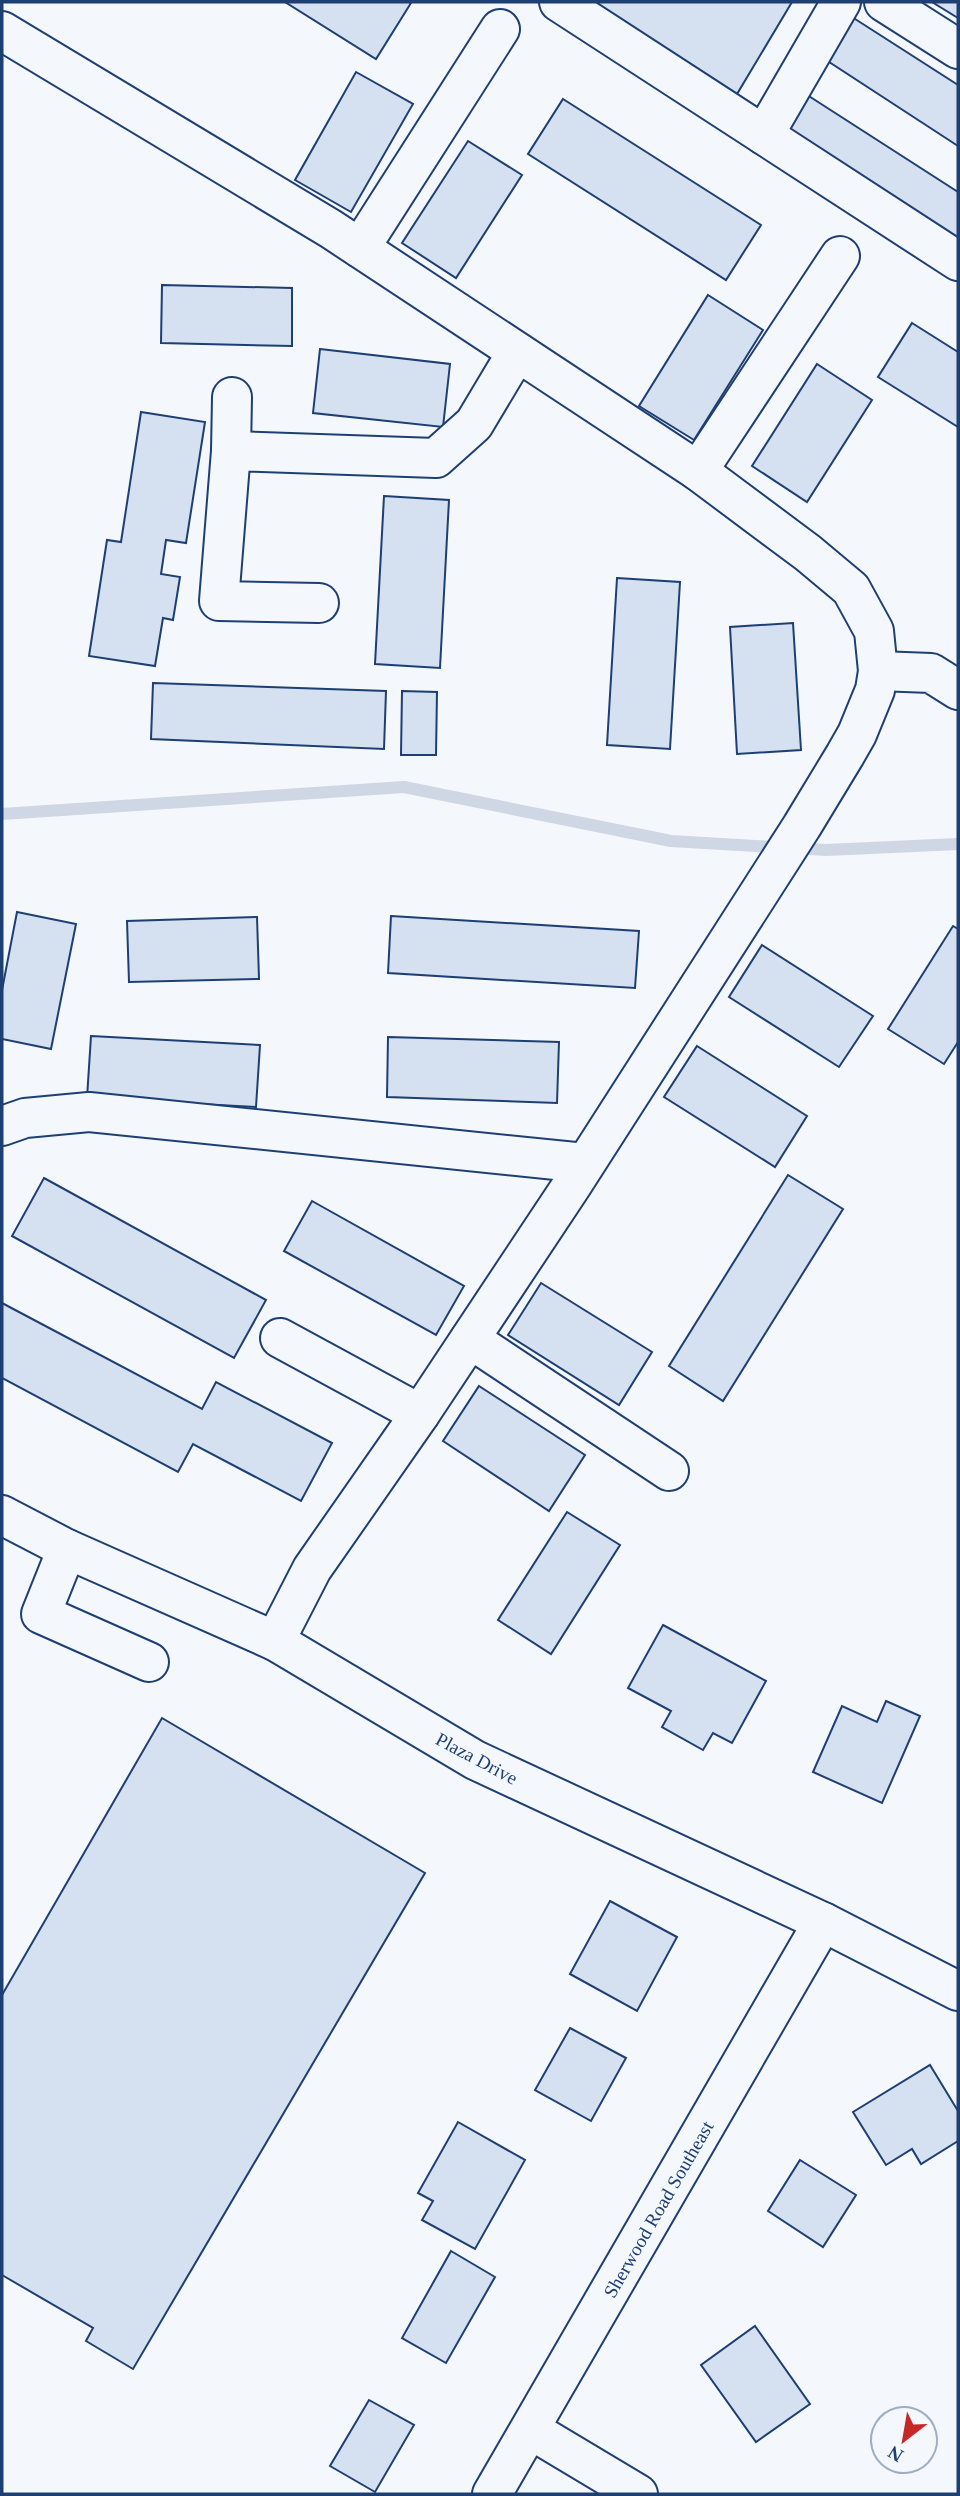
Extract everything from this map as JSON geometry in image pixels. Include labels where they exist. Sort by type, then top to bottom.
[{"type":"street","points":[[559,2],[958,261]]},
{"type":"street","points":[[764,135],[841,2]]},
{"type":"street","points":[[884,2],[958,49]]},
{"type":"street","points":[[360,248],[500,29]]},
{"type":"street","points":[[2,31],[360,248],[698,471],[808,553],[851,589],[874,631],[878,671],[876,690],[857,734],[780,861],[585,1163],[420,1414],[312,1569],[275,1640]]},
{"type":"street","points":[[698,471],[840,256]]},
{"type":"street","points":[[231,451],[436,458],[474,424],[517,352]]},
{"type":"street","points":[[232,397],[231,451],[219,601],[319,603]]},
{"type":"street","points":[[878,671],[931,673],[958,690]]},
{"type":"street","points":[[2,1126],[25,1118],[89,1112],[585,1163]]},
{"type":"street","points":[[280,1338],[420,1414]]},
{"type":"street","points":[[470,1339],[669,1471]]},
{"type":"street","name":"Plaza Drive","points":[[2,1516],[67,1549],[275,1640],[475,1760],[823,1922],[958,1991]]},
{"type":"street","points":[[67,1549],[41,1614],[149,1662]]},
{"type":"street","name":"Sherwood Road Southeast","points":[[492,2494],[823,1922]]},
{"type":"street","points":[[531,2430],[638,2494]]},
{"type":"building","points":[[285,2],[409,2],[411,3],[376,59]]},
{"type":"building","points":[[593,2],[792,2],[737,94]]},
{"type":"building","points":[[932,2],[958,2],[958,18]]},
{"type":"building","points":[[852,17],[958,85],[958,146],[823,58]]},
{"type":"building","points":[[356,72],[413,104],[351,212],[295,180]]},
{"type":"building","points":[[801,91],[958,192],[958,246],[777,130]]},
{"type":"building","points":[[563,99],[761,225],[726,280],[528,154]]},
{"type":"building","points":[[468,141],[522,175],[456,278],[402,243]]},
{"type":"building","points":[[162,285],[292,288],[292,346],[161,343]]},
{"type":"building","points":[[708,295],[763,330],[694,440],[639,406]]},
{"type":"building","points":[[912,323],[958,352],[958,427],[878,377]]},
{"type":"building","points":[[320,349],[450,364],[443,427],[313,413]]},
{"type":"building","points":[[817,364],[872,400],[807,502],[752,466]]},
{"type":"building","points":[[141,412],[205,422],[186,543],[166,540],[161,574],[180,577],[173,620],[163,618],[155,666],[89,656],[107,540],[121,542]]},
{"type":"building","points":[[384,496],[449,500],[440,668],[375,664]]},
{"type":"building","points":[[617,578],[680,582],[670,749],[607,745]]},
{"type":"building","points":[[793,623],[801,750],[737,754],[730,627]]},
{"type":"building","points":[[153,683],[386,691],[384,749],[151,739]]},
{"type":"building","points":[[402,691],[437,692],[436,755],[401,755]]},
{"type":"building","points":[[17,912],[76,924],[51,1049],[2,1039],[2,990]]},
{"type":"building","points":[[391,916],[639,931],[635,988],[388,973]]},
{"type":"building","points":[[257,917],[259,979],[129,982],[127,921]]},
{"type":"building","points":[[953,926],[958,929],[958,1042],[944,1064],[888,1029]]},
{"type":"building","points":[[762,945],[873,1016],[839,1067],[729,997]]},
{"type":"building","points":[[91,1036],[260,1045],[256,1107],[87,1098]]},
{"type":"building","points":[[388,1037],[559,1042],[557,1103],[387,1097]]},
{"type":"building","points":[[697,1046],[807,1116],[775,1167],[664,1097]]},
{"type":"building","points":[[788,1175],[843,1209],[723,1401],[669,1366]]},
{"type":"building","points":[[44,1178],[266,1300],[234,1358],[12,1236]]},
{"type":"building","points":[[312,1201],[464,1286],[436,1335],[284,1251]]},
{"type":"building","points":[[541,1283],[652,1352],[619,1405],[508,1335]]},
{"type":"building","points":[[2,1303],[202,1409],[216,1382],[332,1443],[301,1501],[193,1444],[178,1472],[2,1378]]},
{"type":"building","points":[[479,1386],[585,1455],[549,1511],[443,1441]]},
{"type":"building","points":[[567,1512],[620,1545],[551,1654],[498,1620]]},
{"type":"building","points":[[663,1625],[766,1681],[732,1743],[713,1733],[703,1750],[662,1727],[671,1711],[628,1688]]},
{"type":"building","points":[[886,1701],[920,1716],[882,1803],[813,1772],[842,1706],[877,1722]]},
{"type":"building","points":[[162,1718],[425,1873],[133,2369],[86,2341],[93,2328],[2,2275],[2,1995]]},
{"type":"building","points":[[610,1901],[677,1937],[637,2011],[570,1974]]},
{"type":"building","points":[[570,2028],[626,2058],[591,2121],[535,2090]]},
{"type":"building","points":[[930,2065],[958,2111],[958,2141],[921,2164],[912,2149],[886,2165],[853,2112]]},
{"type":"building","points":[[458,2122],[525,2160],[475,2249],[422,2220],[433,2201],[418,2193]]},
{"type":"building","points":[[800,2160],[856,2195],[823,2247],[768,2211]]},
{"type":"building","points":[[451,2251],[495,2277],[446,2363],[402,2338]]},
{"type":"building","points":[[755,2326],[810,2404],[756,2442],[701,2365]]},
{"type":"building","points":[[369,2400],[414,2425],[375,2492],[330,2466]]},
{"type":"waterway","points":[[2,814],[404,787],[671,841],[826,850],[958,844]]}]
